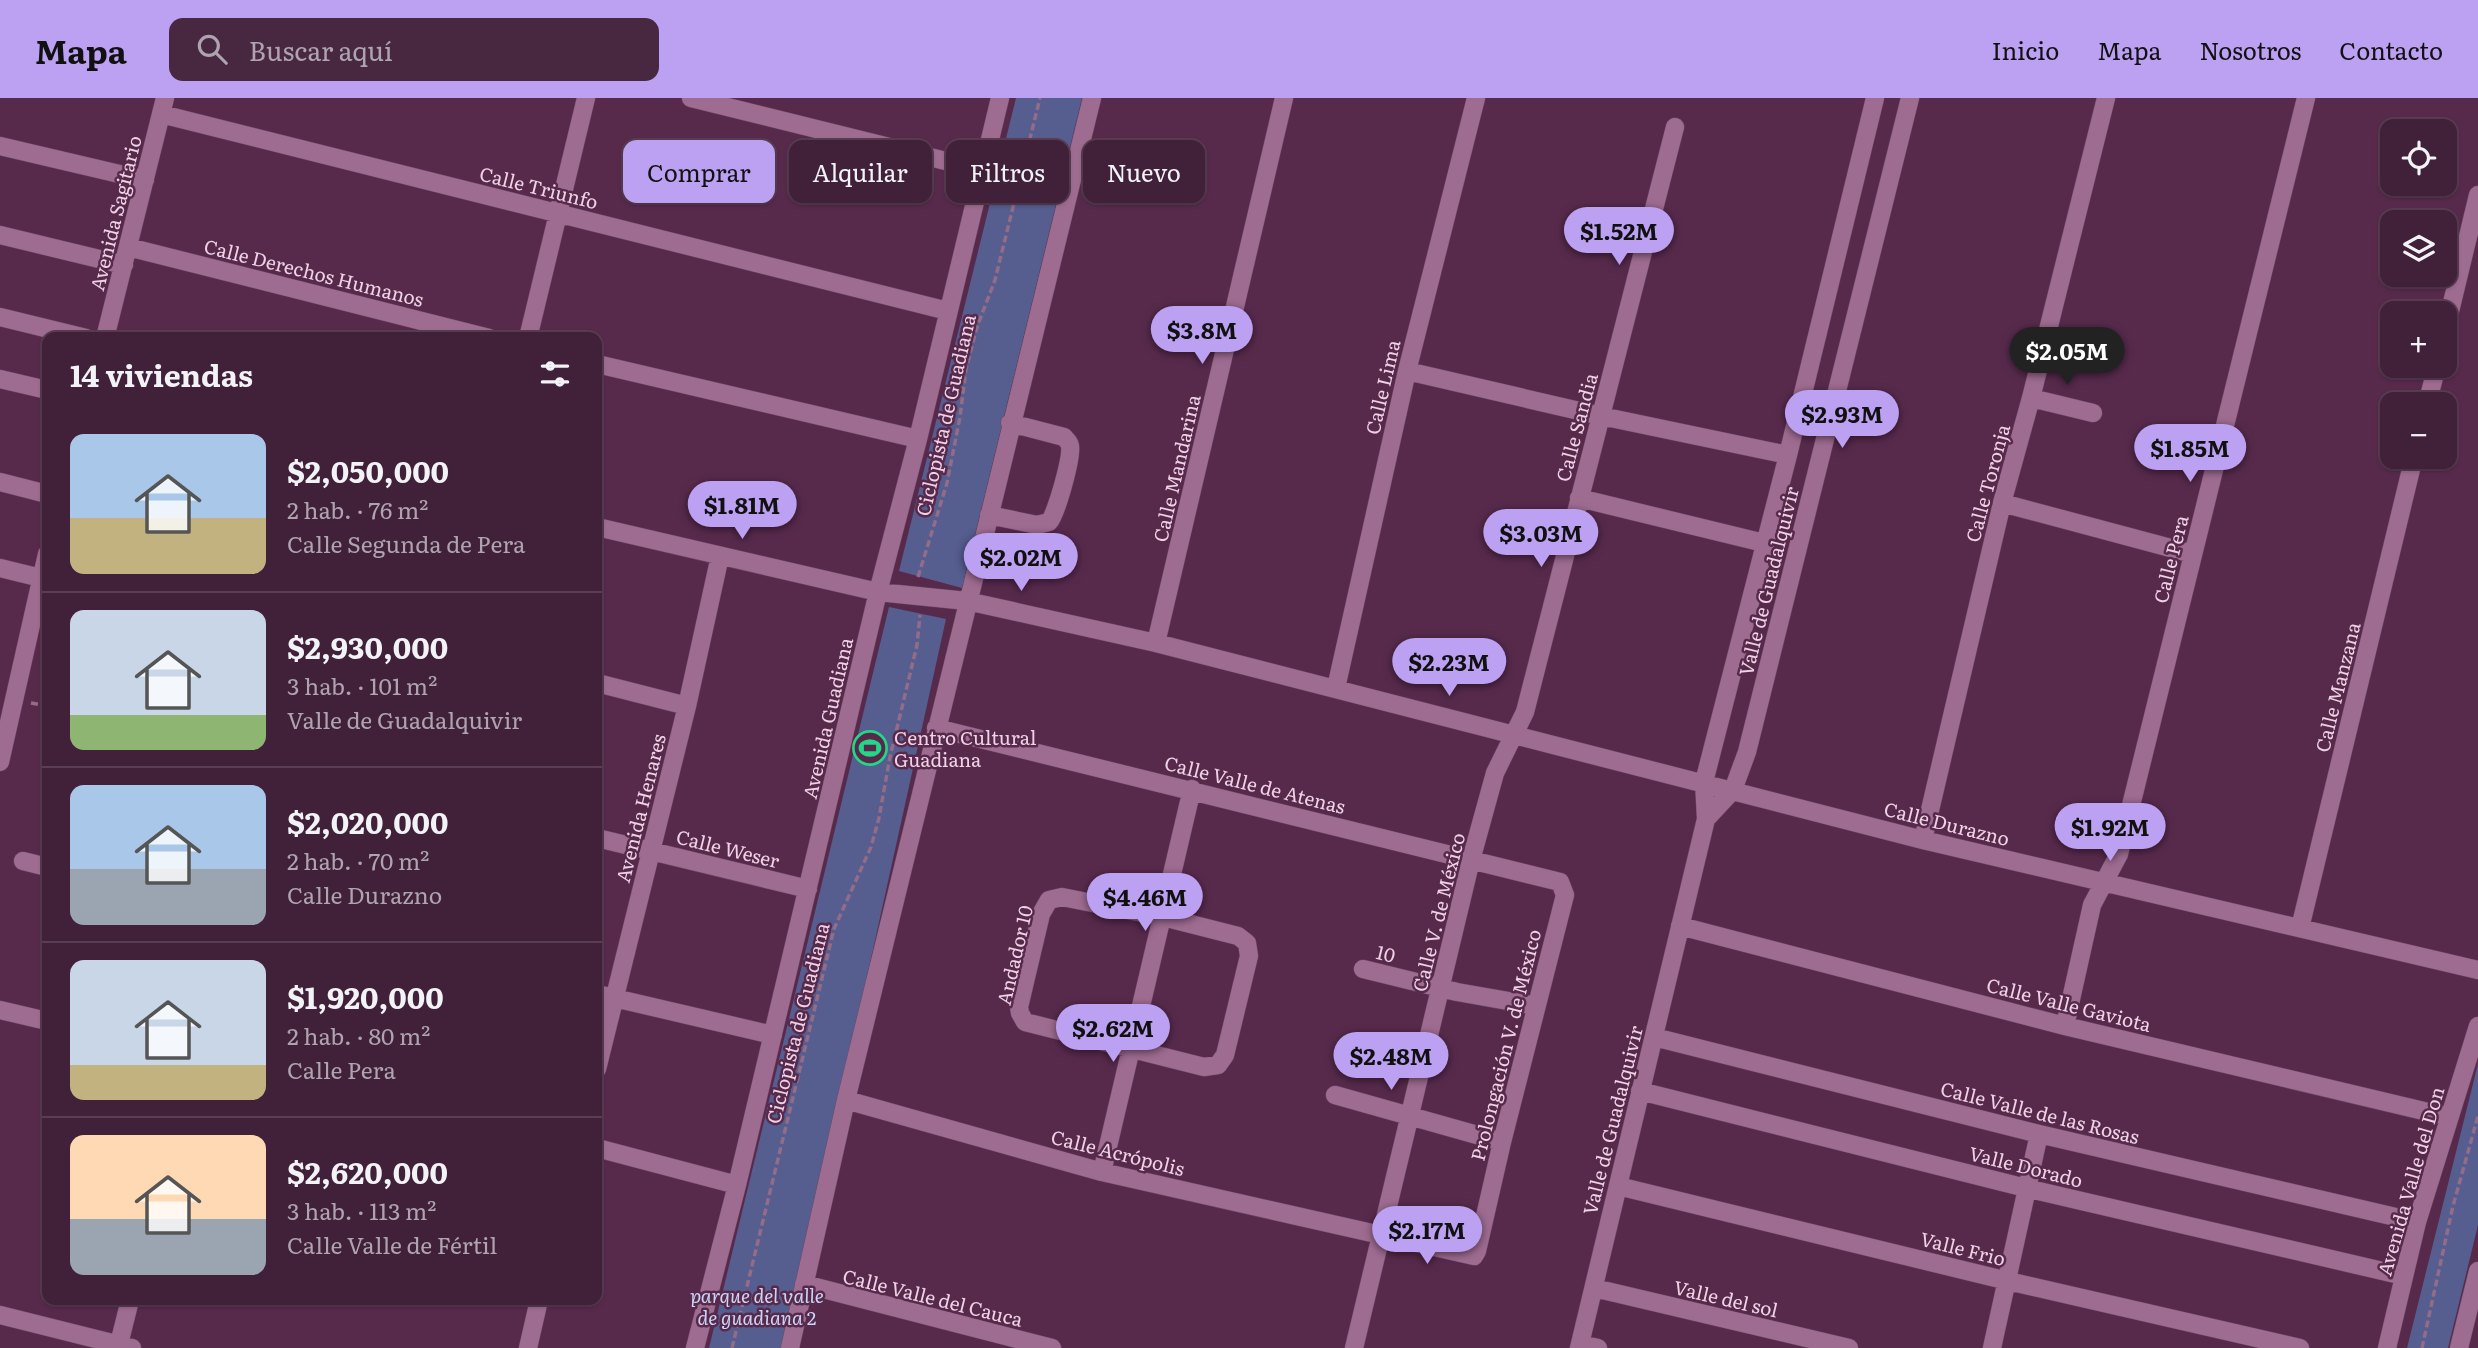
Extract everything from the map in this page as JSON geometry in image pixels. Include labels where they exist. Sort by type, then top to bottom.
[{"type":"street","points":[[530,332],[586,98]]},
{"type":"street","points":[[691,98],[946,161]]},
{"type":"street","name":"Avenida Guadiana","points":[[990,140],[1000,98]]},
{"type":"street","points":[[790,1348],[846,1100],[1010,423],[1092,98]]},
{"type":"street","name":"Calle Mandarina","points":[[1156,643],[1284,98]]},
{"type":"street","name":"Calle Lima","points":[[1336,688],[1407,371],[1476,98]]},
{"type":"street","name":"Valle de Guadalquivir","points":[[1586,1347],[1594,1288],[1706,820],[1704,782],[1788,455],[1875,98]]},
{"type":"street","name":"Valle de Guadalquivir","points":[[1706,820],[1733,790],[1747,752],[1910,98]]},
{"type":"street","name":"Calle Toronja","points":[[1923,840],[2002,503],[2106,98]]},
{"type":"street","name":"Calle Pera","points":[[2065,1026],[2092,905],[2119,854],[2306,98]]},
{"type":"street","name":"Calle Triunfo","points":[[163,106],[559,214],[948,311]]},
{"type":"street","name":"Avenida Sagitario","points":[[107,332],[163,106]]},
{"type":"street","name":"Calle Sandia","points":[[1512,735],[1525,712],[1675,127]]},
{"type":"street","points":[[0,146],[145,180]]},
{"type":"street","points":[[2452,301],[2478,195]]},
{"type":"street","name":"Avenida Guadiana","points":[[695,1348],[737,1185],[877,592],[918,439],[974,203]]},
{"type":"street","points":[[0,234],[124,265]]},
{"type":"street","name":"Calle Derechos Humanos","points":[[128,247],[465,332]]},
{"type":"street","points":[[0,317],[61,332]]},
{"type":"street","points":[[602,365],[918,439]]},
{"type":"street","points":[[1407,371],[1601,416],[1788,455]]},
{"type":"street","points":[[0,379],[42,389]]},
{"type":"street","points":[[2031,398],[2093,413]]},
{"type":"street","points":[[989,515],[1037,524],[1049,522],[1055,513],[1070,453],[1068,441],[1064,437],[1010,423]]},
{"type":"street","name":"Calle Manzana","points":[[2300,928],[2411,469]]},
{"type":"street","points":[[0,482],[42,493]]},
{"type":"street","points":[[1579,498],[1764,543]]},
{"type":"street","points":[[2002,503],[2193,554]]},
{"type":"street","points":[[602,528],[877,592],[967,601],[1156,643]]},
{"type":"street","name":"Avenida Henares","points":[[602,1049],[687,706],[720,556]]},
{"type":"street","points":[[0,568],[41,578]]},
{"type":"street","points":[[1,751],[42,574]]},
{"type":"street","name":"Calle Durazno","points":[[1156,643],[1923,840],[2478,970]]},
{"type":"street","points":[[602,684],[687,706]]},
{"type":"street","name":"Calle Valle de Atenas","points":[[936,728],[1192,789],[1560,882],[1562,885]]},
{"type":"street","name":"Calle V. de México","points":[[1354,1348],[1471,860],[1495,773],[1512,735]]},
{"type":"street","points":[[1102,1172],[1192,789]]},
{"type":"street","name":"Calle Weser","points":[[602,839],[808,889]]},
{"type":"street","points":[[23,861],[42,866]]},
{"type":"street","name":"Prolongación V. de México","points":[[1474,1256],[1565,895],[1562,885]]},
{"type":"street","name":"Andador 10","points":[[1130,1049],[1029,1024],[1022,1018],[1019,1007],[1041,914],[1049,900],[1062,897],[1163,917]]},
{"type":"street","points":[[1130,1049],[1204,1067],[1217,1065],[1225,1055],[1249,956],[1247,943],[1238,936],[1163,917]]},
{"type":"street","name":"Calle Valle Gaviota","points":[[1679,926],[2065,1026],[2449,1117]]},
{"type":"street","name":"10","points":[[1363,969],[1441,988],[1536,1006]]},
{"type":"street","points":[[602,995],[773,1035]]},
{"type":"street","points":[[0,1010],[42,1020]]},
{"type":"street","name":"Avenida Valle del Don","points":[[2387,1348],[2417,1222],[2478,1026]]},
{"type":"street","name":"Calle Valle de las Rosas","points":[[1654,1037],[2039,1134],[2417,1222]]},
{"type":"street","name":"Valle Dorado","points":[[1640,1091],[2026,1188],[2404,1276]]},
{"type":"street","points":[[1335,1094],[1502,1142]]},
{"type":"street","name":"Calle Acrópolis","points":[[846,1100],[1102,1172],[1474,1256]]},
{"type":"street","points":[[1992,1348],[2039,1134]]},
{"type":"street","points":[[602,1149],[737,1185]]},
{"type":"street","name":"Valle Frio","points":[[1618,1186],[2008,1281],[2300,1348]]},
{"type":"street","points":[[2459,1348],[2478,1271]]},
{"type":"street","name":"Calle Valle del Cauca","points":[[804,1284],[1052,1348]]},
{"type":"street","name":"Valle del sol","points":[[1594,1288],[1849,1348]]},
{"type":"street","points":[[0,1315],[123,1347],[129,1305]]},
{"type":"street","points":[[528,1348],[538,1305]]},
{"type":"path","name":"Ciclopista de Guadiana","points":[[732,1348],[834,929],[871,846],[879,818],[917,645],[920,618],[916,596],[917,579],[947,483],[966,369],[977,327],[995,280],[1040,98]]},
{"type":"path","points":[[2422,1348],[2453,1206],[2478,1116]]},
{"type":"green space","points":[[1016,98],[1082,98],[1069,151],[1069,140],[1006,140]]},
{"type":"green space","points":[[990,203],[1056,203],[962,588],[899,571]]},
{"type":"green space","name":"parque del valle de guadiana 2","points":[[889,607],[946,619],[785,1348],[709,1348]]},
{"type":"green space","points":[[2478,1064],[2478,1225],[2448,1348],[2407,1348]]},
{"type":"place","name":"Centro Cultural Guadiana","points":[[870,748]]}]
